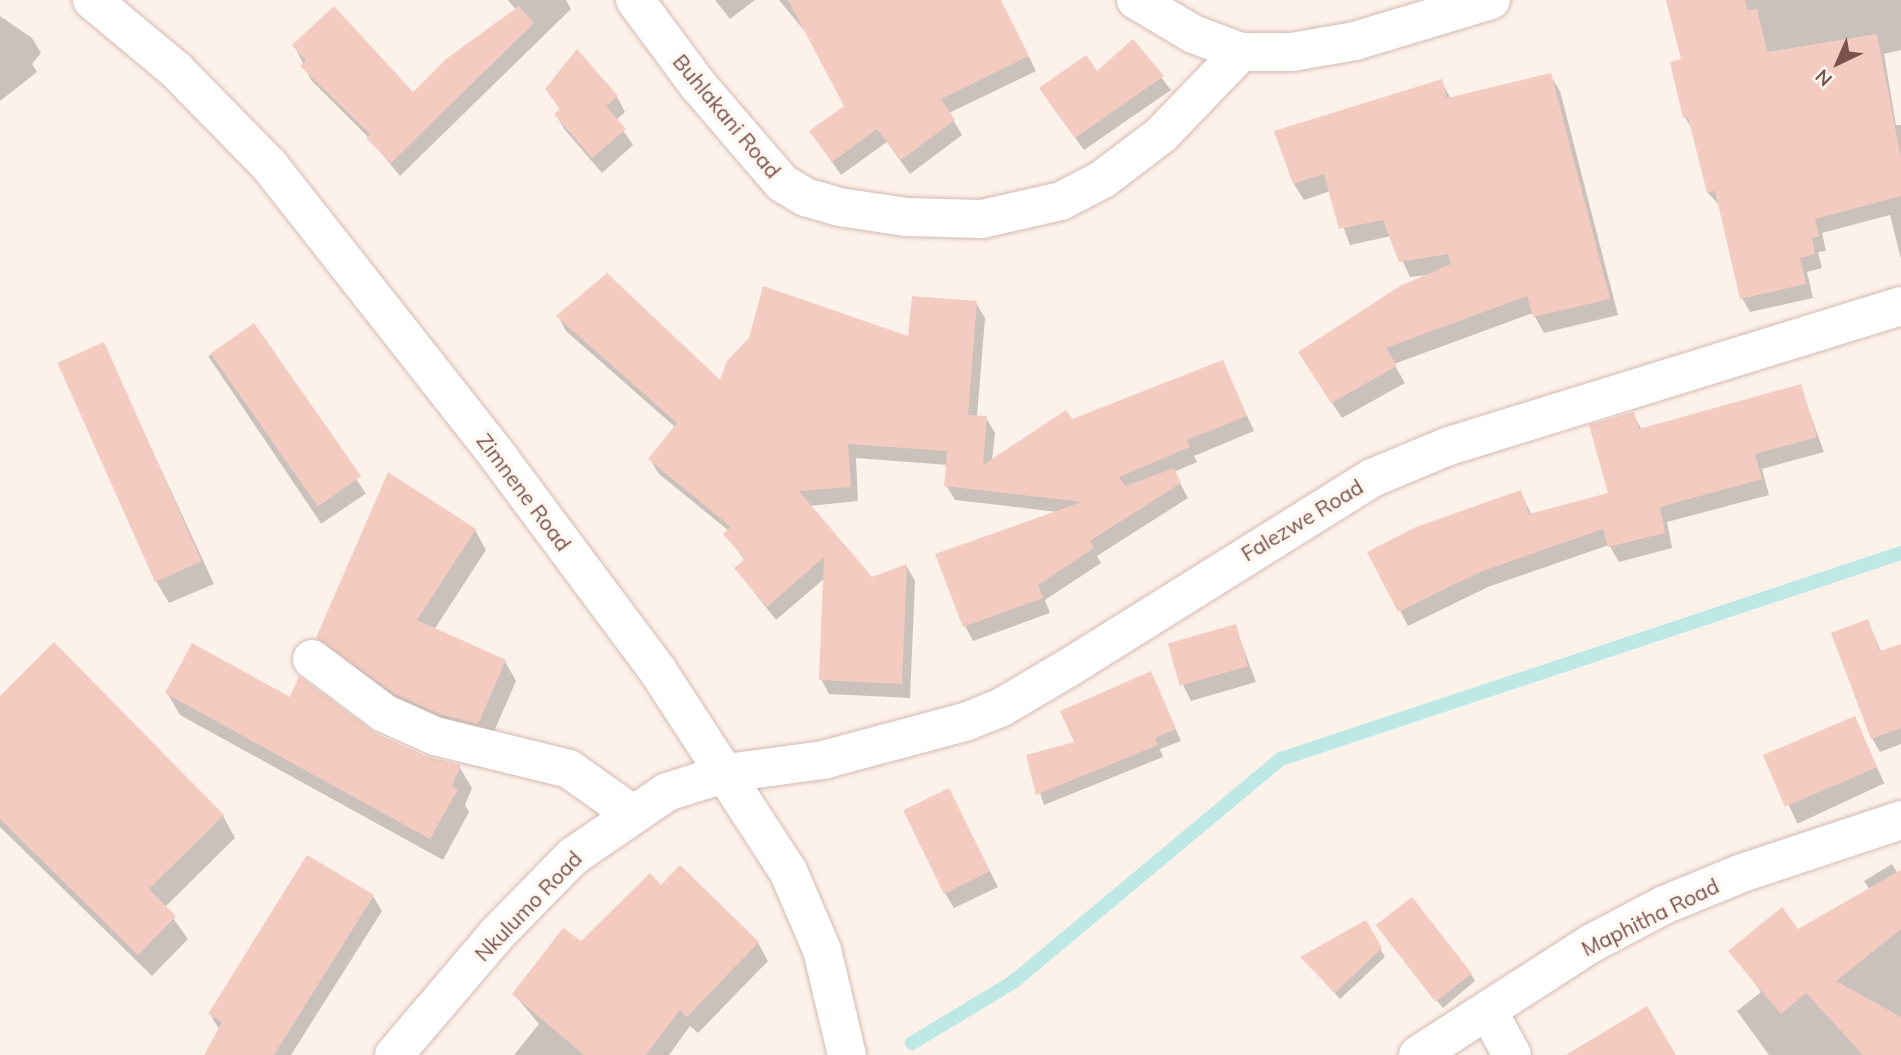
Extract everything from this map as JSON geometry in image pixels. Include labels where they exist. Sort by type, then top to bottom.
[{"type":"street","name":"Zimnene Road","points":[[92,0],[221,113],[303,205],[517,481],[727,773],[789,871],[822,950],[847,1055]]},
{"type":"street","name":"Buhlakani Road","points":[[635,0],[698,85],[782,183],[805,197],[839,207],[907,217],[982,219],[1061,201],[1103,179],[1161,135],[1241,52]]},
{"type":"street","points":[[1136,0],[1193,34],[1241,52],[1292,52],[1355,41],[1491,0]]},
{"type":"street","name":"Falezwe Road","points":[[727,773],[823,760],[965,722],[1002,707],[1068,668],[1372,478],[1448,446],[1901,306]]},
{"type":"street","points":[[312,659],[393,718],[435,736],[569,769],[631,813]]},
{"type":"street","name":"Nkulumo Road","points":[[394,1055],[525,905],[572,857],[631,813],[667,792],[727,773]]},
{"type":"street","name":"Maphitha Road","points":[[1418,1055],[1592,943],[1664,905],[1742,873],[1901,820]]},
{"type":"street","points":[[1488,1011],[1513,1055]]},
{"type":"building","points":[[788,0],[1001,0],[1029,56],[941,99],[955,120],[901,160],[877,129],[832,162],[809,131],[844,106]]},
{"type":"building","points":[[1666,0],[1745,0],[1747,10],[1757,9],[1767,52],[1877,34],[1901,158],[1901,196],[1815,219],[1819,237],[1812,238],[1815,254],[1800,258],[1806,284],[1740,299],[1715,191],[1707,193],[1688,117],[1683,118],[1670,62],[1681,59]]},
{"type":"building","points":[[334,6],[413,92],[446,59],[519,6],[534,23],[391,163],[366,138],[370,134],[300,66],[306,61],[292,45]]},
{"type":"building","points":[[1133,39],[1164,76],[1075,138],[1039,88],[1086,55],[1097,71]]},
{"type":"building","points":[[577,49],[618,96],[606,106],[626,129],[592,158],[554,114],[560,109],[545,89]]},
{"type":"building","points":[[1551,73],[1610,299],[1533,317],[1527,296],[1386,348],[1397,366],[1331,403],[1298,352],[1400,286],[1451,264],[1448,254],[1399,262],[1383,220],[1339,229],[1324,174],[1293,184],[1274,131],[1442,79],[1447,98]]},
{"type":"building","points":[[607,273],[720,380],[727,361],[749,338],[763,286],[908,336],[912,296],[977,301],[968,415],[987,416],[983,465],[1066,410],[1072,419],[1223,360],[1247,416],[1187,440],[1190,447],[1119,477],[1125,486],[1174,468],[1181,483],[1090,541],[1094,548],[1038,585],[1043,598],[963,627],[935,554],[1082,502],[944,486],[947,451],[848,444],[851,487],[799,491],[872,577],[907,564],[902,684],[819,680],[824,557],[767,607],[734,568],[745,559],[723,534],[731,527],[648,459],[677,423],[556,316]]},
{"type":"building","points":[[254,323],[361,476],[318,507],[211,353]]},
{"type":"building","points":[[104,342],[202,561],[155,582],[57,363]]},
{"type":"building","points":[[1801,384],[1817,437],[1755,454],[1762,479],[1660,507],[1665,533],[1608,547],[1603,529],[1480,572],[1398,612],[1367,552],[1416,527],[1521,490],[1529,514],[1608,493],[1589,425],[1634,412],[1639,429]]},
{"type":"building","points":[[388,472],[476,529],[417,620],[506,660],[478,724],[442,715],[395,694],[316,638]]},
{"type":"building","points":[[1868,619],[1880,651],[1901,644],[1901,728],[1871,739],[1831,633]]},
{"type":"building","points":[[1236,624],[1248,666],[1180,686],[1168,644]]},
{"type":"building","points":[[54,642],[224,815],[149,889],[176,916],[138,955],[0,819],[0,696]]},
{"type":"building","points":[[192,643],[290,697],[299,676],[375,733],[426,756],[461,765],[452,786],[458,789],[430,839],[165,693]]},
{"type":"building","points":[[1151,671],[1176,729],[1155,738],[1158,745],[1036,795],[1026,755],[1074,742],[1060,711]]},
{"type":"building","points":[[1855,716],[1877,768],[1785,807],[1763,755]]},
{"type":"building","points":[[949,788],[990,872],[944,894],[903,810]]},
{"type":"building","points":[[307,855],[374,895],[274,1055],[204,1055],[222,1022],[208,1014]]},
{"type":"building","points":[[680,865],[759,942],[687,1017],[680,1010],[646,1055],[584,1055],[512,994],[563,928],[581,941],[650,873],[661,885]]},
{"type":"building","points":[[1901,870],[1901,929],[1836,981],[1901,1017],[1901,1055],[1863,1055],[1806,993],[1781,1014],[1728,951],[1782,907],[1798,929]]},
{"type":"building","points":[[1412,897],[1472,973],[1435,1002],[1376,925]]},
{"type":"building","points":[[1366,920],[1382,948],[1335,993],[1300,957]]},
{"type":"building","points":[[1647,1006],[1676,1055],[1566,1055]]},
{"type":"waterway","points":[[912,1043],[1013,982],[1281,759],[1901,553]]}]
